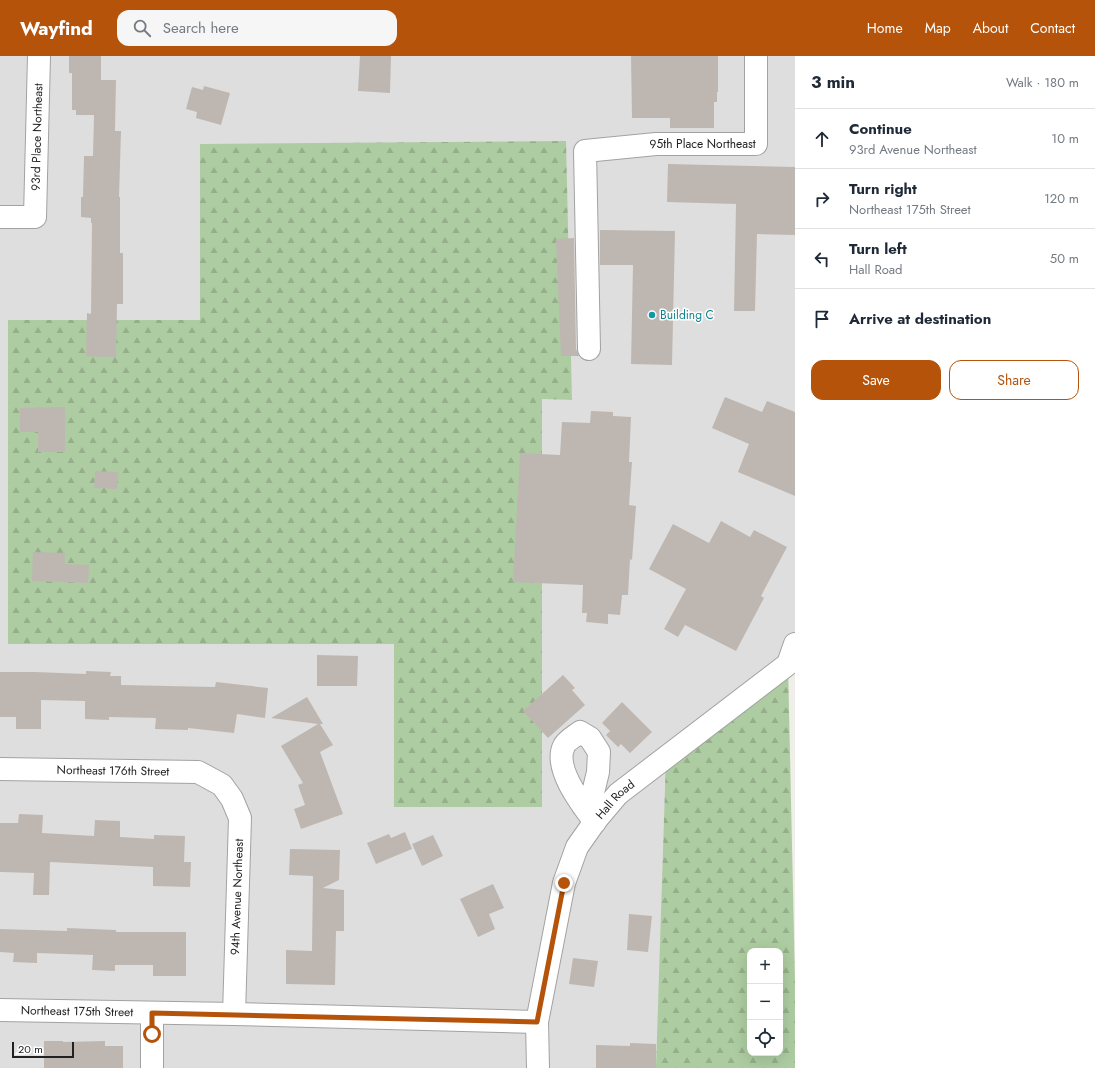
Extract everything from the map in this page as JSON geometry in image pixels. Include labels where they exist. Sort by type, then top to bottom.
[{"type":"street","name":"93rd Place Northeast","points":[[0,217],[35,217],[39,56]]},
{"type":"street","name":"95th Place Northeast","points":[[589,349],[585,151],[656,144],[756,144],[756,56]]},
{"type":"street","name":"Hall Road","points":[[538,1068],[537,1022],[564,883],[589,814],[618,794],[788,664],[795,644]]},
{"type":"street","name":"Northeast 176th Street","points":[[0,769],[198,772],[222,785]]},
{"type":"street","name":"94th Avenue Northeast","points":[[222,785],[232,799],[240,818],[234,1014]]},
{"type":"street","name":"Northeast 175th Street","points":[[0,1010],[234,1014],[537,1022]]},
{"type":"street","points":[[152,1013],[152,1068]]},
{"type":"shaded area","points":[[0,56],[795,56],[795,644],[656,1068],[0,1068]],"holes":[[[8,320],[200,320],[571,400],[542,398],[394,807],[394,644],[8,644]]]},
{"type":"green space","points":[[566,141],[572,400],[542,399],[542,807],[394,807],[394,644],[8,644],[8,320],[200,320],[200,144]]},
{"type":"green space","points":[[788,664],[795,981],[795,1068],[656,1068],[666,757]]},
{"type":"building","points":[[69,56],[101,56],[101,80],[116,80],[115,131],[121,131],[119,197],[120,253],[123,253],[123,304],[117,304],[116,357],[86,356],[87,313],[91,314],[92,223],[91,218],[81,217],[81,197],[83,197],[84,156],[93,156],[94,115],[76,115],[76,110],[72,110],[72,73],[69,73]]},
{"type":"building","points":[[360,56],[391,56],[390,93],[358,91]]},
{"type":"building","points":[[631,56],[718,56],[718,92],[717,102],[714,102],[714,128],[670,128],[670,118],[632,118]]},
{"type":"building","points":[[204,86],[230,93],[221,125],[196,118],[197,112],[186,109],[192,87],[203,90]]},
{"type":"building","points":[[668,164],[795,167],[795,235],[757,234],[755,311],[734,311],[736,204],[667,202]]},
{"type":"building","name":"Building C","points":[[600,230],[675,231],[672,365],[631,364],[633,265],[600,265]]},
{"type":"building","points":[[574,238],[576,349],[579,356],[561,356],[556,239]]},
{"type":"building","points":[[725,397],[762,412],[767,401],[795,412],[795,496],[738,472],[749,444],[712,428]]},
{"type":"building","points":[[65,407],[65,452],[38,452],[38,432],[20,432],[20,408]]},
{"type":"building","points":[[591,411],[613,412],[613,416],[631,417],[629,462],[632,462],[629,505],[636,506],[632,560],[630,559],[628,595],[622,595],[620,615],[608,614],[608,624],[586,622],[587,613],[582,613],[583,585],[513,582],[520,453],[560,455],[562,422],[590,423]]},
{"type":"building","points":[[95,471],[118,472],[117,489],[94,488]]},
{"type":"building","points":[[721,521],[750,537],[754,530],[787,547],[761,596],[764,598],[736,651],[685,625],[678,637],[664,629],[686,589],[649,569],[673,524],[709,543]]},
{"type":"building","points":[[33,552],[65,553],[65,564],[89,565],[88,583],[32,581]]},
{"type":"building","points":[[317,655],[358,656],[357,686],[317,686]]},
{"type":"building","points":[[86,671],[111,672],[110,676],[121,676],[121,685],[215,687],[216,682],[268,688],[265,718],[237,714],[234,733],[188,728],[188,730],[155,729],[156,718],[109,717],[109,720],[85,719],[85,701],[41,700],[41,729],[16,729],[16,717],[0,717],[0,672],[86,674]]},
{"type":"building","points":[[563,675],[575,688],[572,690],[585,705],[548,738],[523,711]]},
{"type":"building","points":[[307,697],[323,724],[320,724],[333,745],[320,752],[343,814],[301,829],[294,809],[305,805],[298,785],[303,783],[281,746],[318,724],[271,718]]},
{"type":"building","points":[[622,702],[652,732],[630,753],[621,744],[618,747],[606,735],[610,731],[602,723]]},
{"type":"building","points":[[19,814],[43,815],[42,833],[94,836],[95,820],[120,821],[120,837],[154,839],[154,835],[185,836],[184,862],[191,862],[190,887],[153,886],[153,867],[50,862],[49,895],[33,895],[34,873],[0,872],[0,823],[18,823]]},
{"type":"building","points":[[405,832],[412,849],[376,864],[367,843],[389,834],[391,838]]},
{"type":"building","points":[[433,835],[443,856],[422,866],[412,844]]},
{"type":"building","points":[[290,849],[340,850],[339,880],[323,888],[344,890],[344,931],[336,931],[335,985],[286,984],[286,950],[312,951],[313,876],[289,875]]},
{"type":"building","points":[[493,884],[504,908],[489,914],[495,929],[478,937],[460,899]]},
{"type":"building","points":[[629,914],[652,916],[648,952],[627,950]]},
{"type":"building","points":[[67,928],[116,930],[116,932],[186,932],[186,976],[153,976],[153,965],[115,965],[115,971],[92,970],[93,955],[37,953],[37,963],[13,962],[14,953],[0,952],[0,929],[67,931]]},
{"type":"building","points":[[573,958],[598,961],[594,987],[569,984]]},
{"type":"building","points":[[44,1041],[105,1041],[105,1046],[123,1046],[123,1068],[44,1068]]},
{"type":"building","points":[[630,1043],[656,1044],[656,1068],[596,1068],[596,1045],[630,1046]]},
{"type":"place","name":"Building C","points":[[652,315]]},
{"type":"route","points":[[152,1034],[152,1013],[537,1022],[564,883]]}]
